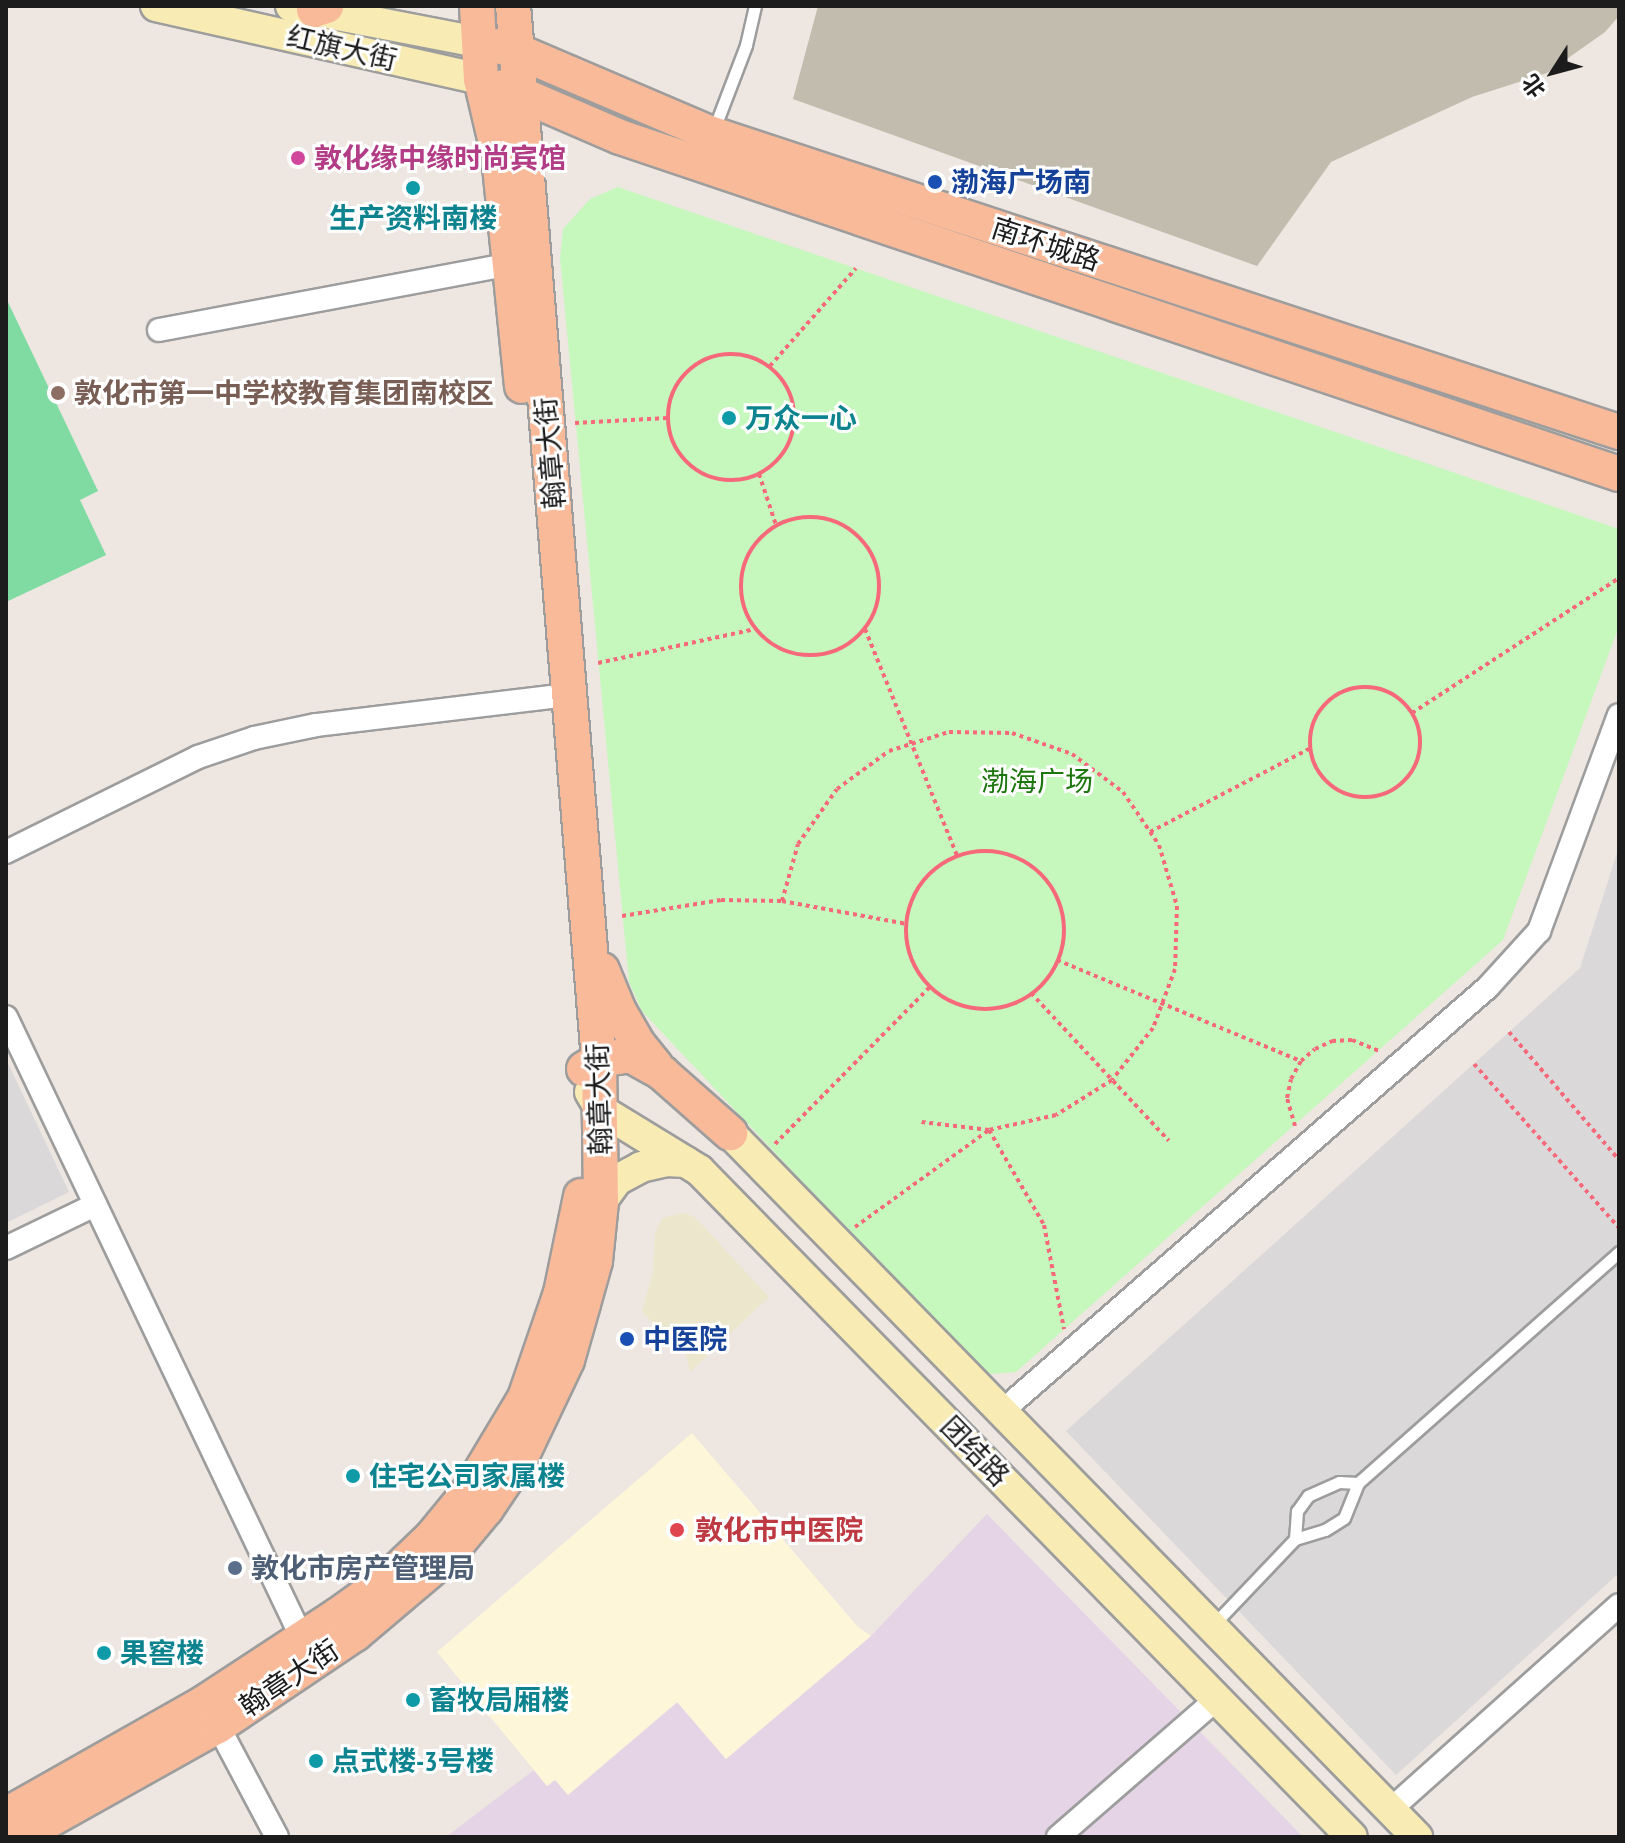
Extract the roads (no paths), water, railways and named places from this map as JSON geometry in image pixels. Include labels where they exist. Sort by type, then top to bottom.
[{"type":"main road","name":"红旗大街","points":[[156,6],[481,79]]},
{"type":"main road","name":"翰章大街","points":[[19,1837],[218,1726],[396,1602],[445,1558],[486,1509],[521,1457],[567,1360],[595,1261],[601,1202],[592,1081],[499,156],[481,79],[477,6]]},
{"type":"main road","name":"翰章大街","points":[[6,1815],[204,1703],[387,1580],[431,1538],[468,1493],[525,1398],[561,1293],[580,1205],[592,1081],[590,943],[513,6]]},
{"type":"main road","name":"红旗大街","points":[[310,7],[478,42]]},
{"type":"main road","name":"南环城路","points":[[478,42],[517,51],[712,134],[1619,432]]},
{"type":"main road","name":"南环城路","points":[[481,79],[521,92],[620,137],[1619,474]]},
{"type":"main road","points":[[590,943],[619,1011],[638,1044],[662,1073],[730,1133]]},
{"type":"main road","points":[[592,1081],[630,1055],[662,1073]]},
{"type":"main road","name":"团结路","points":[[592,1081],[699,1170],[1350,1836]]},
{"type":"main road","name":"团结路","points":[[730,1133],[1417,1837]]},
{"type":"main road","points":[[601,1202],[617,1180],[641,1167],[666,1161],[686,1162]]},
{"type":"street","points":[[159,330],[510,264]]},
{"type":"street","points":[[6,852],[198,757],[254,738],[316,725],[552,697]]},
{"type":"street","points":[[1000,1413],[1488,987],[1539,931],[1619,715]]},
{"type":"street","points":[[6,1017],[301,1636]]},
{"type":"street","points":[[6,1248],[95,1205]]},
{"type":"street","points":[[1390,1810],[1619,1605]]},
{"type":"street","points":[[1058,1837],[1217,1699]]},
{"type":"street","points":[[218,1726],[277,1837]]},
{"type":"lane","points":[[712,134],[746,45],[755,6]]},
{"type":"lane","points":[[1211,1627],[1295,1539],[1325,1530],[1344,1518],[1358,1483],[1619,1252]]},
{"type":"lane","points":[[1295,1539],[1297,1511],[1308,1496],[1339,1482],[1358,1483]]},
{"type":"place","name":"敦化缘中缘时尚宾馆","points":[[298,158]]},
{"type":"place","name":"渤海广场南","points":[[935,182]]},
{"type":"place","name":"生产资料南楼","points":[[413,188]]},
{"type":"place","name":"敦化市第一中学校教育集团南校区","points":[[58,393]]},
{"type":"place","name":"万众一心","points":[[729,418]]},
{"type":"place","name":"中医院","points":[[627,1339]]},
{"type":"place","name":"住宅公司家属楼","points":[[353,1476]]},
{"type":"place","name":"敦化市中医院","points":[[677,1530]]},
{"type":"place","name":"敦化市房产管理局","points":[[235,1568]]},
{"type":"place","name":"果窖楼","points":[[104,1653]]},
{"type":"place","name":"畜牧局厢楼","points":[[413,1700]]},
{"type":"place","name":"点式楼-3号楼","points":[[316,1761]]},
{"type":"park label","name":"渤海广场","points":[[1037,781]]}]
